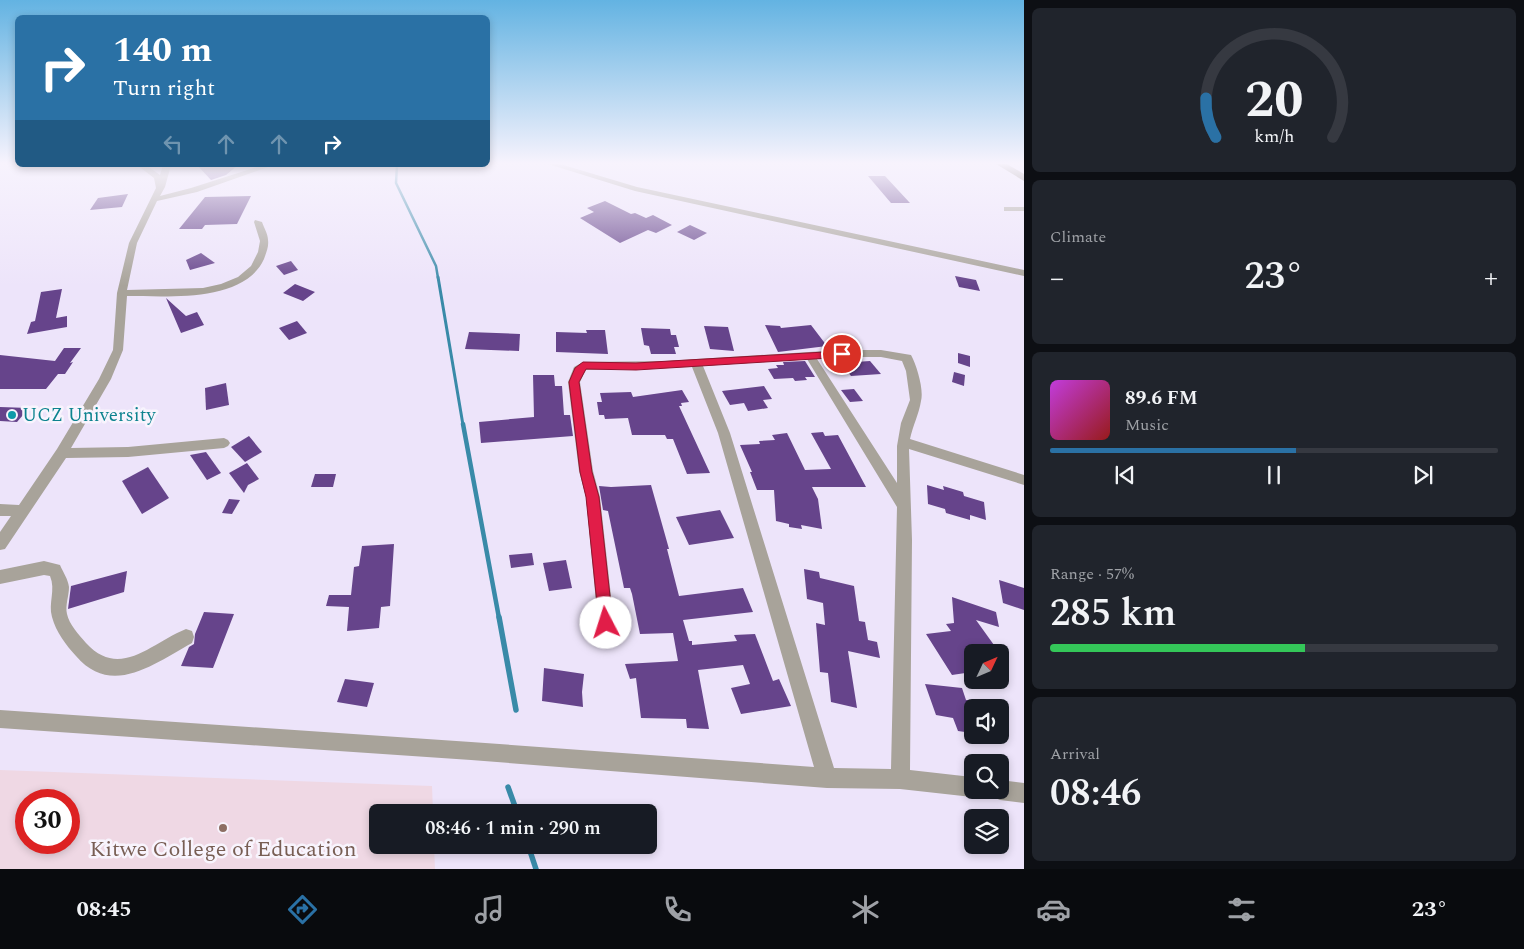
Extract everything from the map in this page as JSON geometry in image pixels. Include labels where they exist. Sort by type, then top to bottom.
[{"type":"street","points":[[0,544],[62,453],[105,379],[118,350],[122,293],[133,243],[153,205]]},
{"type":"street","points":[[707,205],[1024,273]]},
{"type":"street","points":[[1007,209],[1024,209]]},
{"type":"street","points":[[122,293],[205,291],[243,278],[261,260],[264,242],[258,222]]},
{"type":"street","points":[[606,623],[592,497],[586,472],[574,382],[578,370],[583,366],[636,366],[810,356],[894,354],[906,358],[912,371],[916,400],[907,423],[904,442],[900,780]]},
{"type":"street","points":[[810,356],[904,504]]},
{"type":"street","points":[[698,362],[697,364],[724,433],[827,778]]},
{"type":"street","points":[[904,442],[1024,480]]},
{"type":"street","points":[[62,453],[128,452],[224,443]]},
{"type":"street","points":[[0,510],[21,511]]},
{"type":"street","points":[[0,577],[44,568],[55,570],[62,585],[58,612],[62,623],[82,652],[95,665],[108,669],[134,665],[186,637]]},
{"type":"street","points":[[0,719],[471,751],[827,778],[900,780],[964,786]]},
{"type":"street","points":[[1009,792],[1024,795]]},
{"type":"shaded area","name":"Kitwe College of Education","points":[[0,770],[432,786],[433,804],[369,804],[369,854],[434,854],[435,869],[0,869]]},
{"type":"building","points":[[94,205],[123,205],[122,207],[90,210]]},
{"type":"building","points":[[199,205],[247,205],[237,224],[205,225],[202,229],[179,229]]},
{"type":"building","points":[[596,205],[612,205],[631,214],[635,213],[646,218],[653,215],[672,225],[656,233],[648,230],[620,243],[580,218],[594,212],[587,208]]},
{"type":"building","points":[[690,225],[707,233],[694,240],[677,232]]},
{"type":"building","points":[[201,253],[215,263],[190,270],[186,260]]},
{"type":"building","points":[[291,261],[298,270],[284,275],[276,266]]},
{"type":"building","points":[[955,276],[976,280],[980,291],[959,287]]},
{"type":"building","points":[[295,284],[315,292],[303,301],[283,293]]},
{"type":"building","points":[[62,289],[56,318],[67,316],[67,327],[27,334],[31,322],[35,321],[41,292]]},
{"type":"building","points":[[166,298],[186,316],[197,312],[204,325],[181,333]]},
{"type":"building","points":[[297,321],[307,333],[289,340],[279,328]]},
{"type":"building","points":[[765,325],[780,326],[781,328],[811,325],[827,346],[778,352]]},
{"type":"building","points":[[704,326],[728,327],[734,351],[710,349]]},
{"type":"building","points":[[641,328],[670,329],[671,335],[676,335],[679,347],[674,347],[676,354],[651,354],[649,346],[644,345]]},
{"type":"building","points":[[586,330],[605,330],[608,354],[556,352],[556,332],[587,333]]},
{"type":"building","points":[[469,332],[520,334],[519,351],[465,349]]},
{"type":"building","points":[[64,348],[81,348],[70,363],[73,362],[65,374],[58,374],[46,389],[0,389],[0,355],[55,361]]},
{"type":"building","points":[[958,353],[970,356],[970,367],[958,363]]},
{"type":"building","points":[[805,361],[815,377],[805,377],[807,380],[795,381],[793,378],[774,379],[768,369],[778,368],[776,365],[784,365],[783,362]]},
{"type":"building","points":[[870,361],[881,374],[851,376],[841,363]]},
{"type":"building","points":[[954,372],[965,375],[964,386],[952,382]]},
{"type":"building","points":[[533,375],[554,375],[555,386],[562,386],[564,415],[570,415],[573,436],[481,443],[479,422],[534,417]]},
{"type":"building","points":[[226,383],[229,405],[206,410],[205,388]]},
{"type":"building","points":[[764,386],[772,399],[763,400],[768,408],[748,411],[744,403],[730,405],[722,391]]},
{"type":"building","points":[[854,389],[863,401],[850,402],[841,390]]},
{"type":"building","points":[[682,390],[689,402],[681,403],[682,406],[679,406],[710,473],[687,474],[673,439],[667,439],[665,435],[632,435],[628,418],[605,419],[604,415],[599,415],[597,402],[602,402],[600,393],[631,392],[633,397]]},
{"type":"building","name":"UCZ University","points":[[0,407],[29,408],[17,422],[0,421]]},
{"type":"building","points":[[823,432],[825,436],[838,435],[866,487],[812,487],[818,499],[822,529],[801,525],[802,529],[789,527],[789,524],[776,521],[774,490],[757,490],[750,472],[752,472],[740,445],[760,444],[759,441],[775,440],[772,435],[787,433],[805,470],[831,469],[811,433]]},
{"type":"building","points":[[249,436],[262,452],[245,462],[231,447]]},
{"type":"building","points":[[206,452],[221,473],[207,480],[190,455]]},
{"type":"building","points":[[247,463],[259,479],[248,485],[244,493],[229,473]]},
{"type":"building","points":[[148,467],[169,498],[142,514],[122,481]]},
{"type":"building","points":[[315,474],[336,474],[333,487],[311,487]]},
{"type":"building","points":[[651,485],[669,549],[667,549],[679,596],[743,588],[753,612],[683,620],[689,641],[692,641],[692,645],[737,641],[734,635],[755,634],[773,681],[779,679],[791,706],[741,714],[731,688],[750,684],[743,665],[698,670],[709,729],[687,728],[686,719],[641,718],[636,678],[630,679],[625,664],[678,661],[673,633],[640,634],[630,588],[624,588],[608,511],[603,510],[599,486]]},
{"type":"building","points":[[927,485],[944,490],[943,486],[963,492],[964,496],[984,502],[986,520],[970,515],[970,520],[946,513],[945,509],[928,504]]},
{"type":"building","points":[[229,499],[240,500],[232,514],[222,513]]},
{"type":"building","points":[[720,510],[734,538],[689,545],[676,517]]},
{"type":"building","points":[[394,544],[390,606],[381,607],[379,628],[347,631],[349,607],[326,606],[329,595],[351,595],[354,567],[359,566],[362,546]]},
{"type":"building","points":[[532,553],[534,565],[511,568],[509,555]]},
{"type":"building","points":[[566,560],[572,588],[549,591],[543,563]]},
{"type":"building","points":[[804,569],[819,572],[820,578],[854,586],[859,621],[865,622],[868,640],[877,642],[880,658],[848,651],[857,708],[831,702],[828,673],[820,672],[816,623],[825,625],[823,603],[807,599]]},
{"type":"building","points":[[127,571],[124,592],[68,609],[71,586]]},
{"type":"building","points":[[999,580],[1024,588],[1024,610],[1003,603]]},
{"type":"building","points":[[952,597],[996,612],[999,627],[976,620],[993,644],[964,644],[964,673],[952,675],[926,634],[951,631],[946,624],[954,623]]},
{"type":"building","points":[[204,612],[234,614],[213,668],[181,666],[189,647],[194,644],[195,634]]},
{"type":"building","points":[[544,668],[584,674],[583,707],[542,701]]},
{"type":"building","points":[[345,679],[374,683],[367,707],[337,702]]},
{"type":"building","points":[[925,684],[962,688],[966,699],[964,699],[964,732],[958,731],[953,718],[936,715]]},
{"type":"waterway","points":[[406,205],[436,266],[438,278]]},
{"type":"waterway","points":[[438,277],[463,425]]},
{"type":"waterway","points":[[463,424],[499,618]]},
{"type":"waterway","points":[[499,617],[516,710]]},
{"type":"waterway","points":[[508,787],[514,804]]},
{"type":"waterway","points":[[531,854],[536,869]]},
{"type":"place","name":"UCZ University","points":[[12,415]]},
{"type":"place","name":"Kitwe College of Education","points":[[223,828]]},
{"type":"route","points":[[606,623],[592,497],[586,472],[574,382],[578,370],[583,366],[636,366],[842,354]]}]
